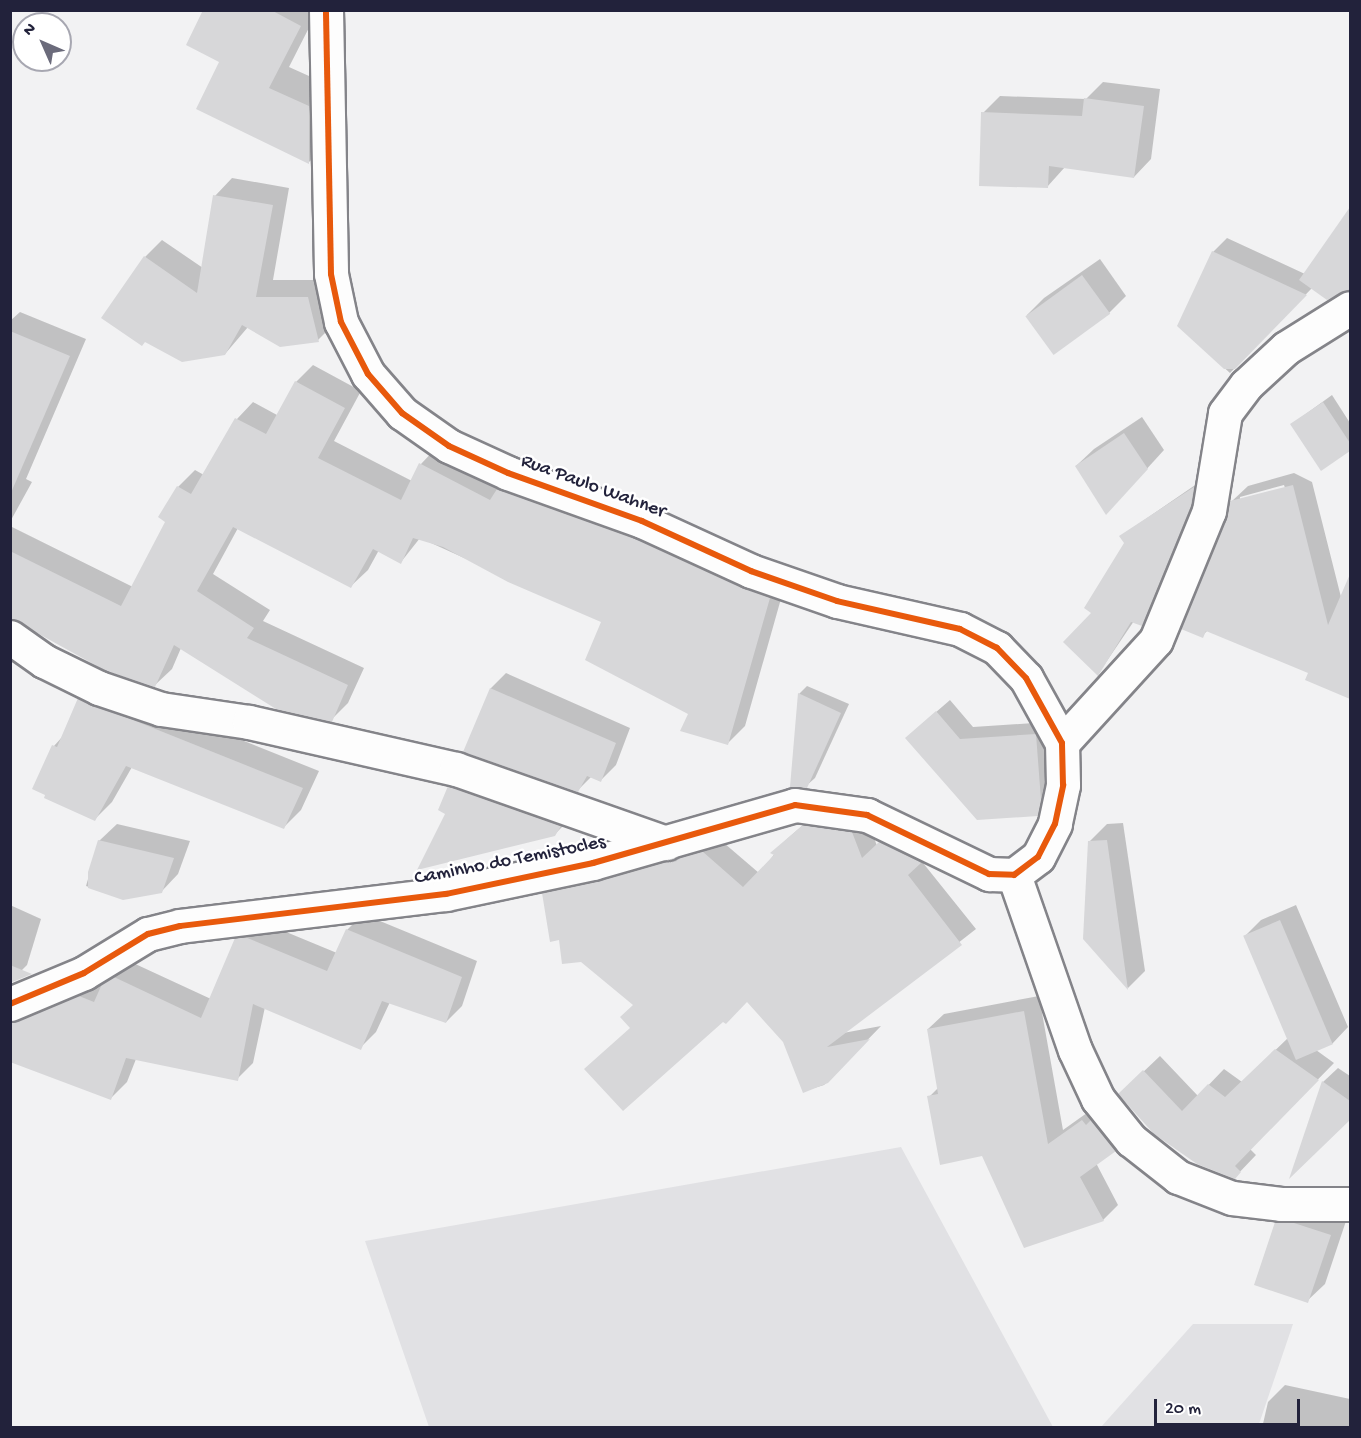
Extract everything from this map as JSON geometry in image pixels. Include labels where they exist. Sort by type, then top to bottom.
[{"type":"street","name":"Rua Paulo Wahner","points":[[326,10],[331,274],[341,321],[368,374],[402,413],[449,446],[507,473],[642,521],[751,571],[837,601],[960,629],[997,648],[1026,678],[1062,743],[1063,785],[1055,824],[1038,857],[1014,875]]},
{"type":"street","points":[[1062,743],[1123,671],[1156,640],[1209,511],[1225,413],[1246,385],[1286,348],[1350,308]]},
{"type":"street","points":[[10,638],[44,661],[99,688],[161,709],[249,722],[456,770],[666,843]]},
{"type":"street","name":"Caminho do Temistocles","points":[[10,1004],[84,973],[148,934],[180,926],[446,894],[593,863],[795,805],[827,807],[867,815],[989,874],[1014,875]]},
{"type":"street","points":[[1014,875],[1075,1050],[1098,1099],[1131,1140],[1178,1177],[1232,1198],[1281,1204],[1350,1204]]},
{"type":"shaded area","points":[[901,1147],[1053,1427],[429,1427],[365,1241]]},
{"type":"shaded area","points":[[1193,1324],[1293,1324],[1258,1427],[1101,1427]]},
{"type":"building","points":[[203,10],[271,10],[301,26],[269,88],[309,106],[309,164],[196,109],[219,62],[186,45]]},
{"type":"building","points":[[1084,98],[1144,106],[1134,178],[1049,166],[1048,188],[979,186],[981,112],[1082,116]]},
{"type":"building","points":[[213,195],[273,205],[256,297],[308,297],[319,342],[280,347],[242,325],[225,355],[182,362],[145,342],[142,346],[101,318],[144,256],[197,293]]},
{"type":"building","points":[[1350,207],[1350,289],[1327,300],[1299,280]]},
{"type":"building","points":[[1212,251],[1307,295],[1235,369],[1224,369],[1177,326]]},
{"type":"building","points":[[1082,275],[1110,314],[1054,355],[1025,316]]},
{"type":"building","points":[[10,331],[70,356],[10,495]]},
{"type":"building","points":[[295,381],[345,408],[318,458],[401,500],[419,463],[490,500],[497,489],[629,536],[770,598],[728,745],[680,731],[688,714],[585,660],[601,622],[508,582],[443,547],[413,538],[401,564],[373,549],[351,588],[233,527],[197,591],[254,628],[247,638],[348,685],[332,722],[276,709],[174,645],[155,687],[106,671],[10,618],[10,551],[121,606],[165,522],[158,517],[177,486],[191,494],[235,418],[266,434]]},
{"type":"building","points":[[1323,402],[1350,443],[1350,451],[1321,471],[1290,424]]},
{"type":"building","points":[[1124,433],[1148,469],[1106,515],[1075,466]]},
{"type":"building","points":[[1293,485],[1328,625],[1350,574],[1350,699],[1305,680],[1308,673],[1206,631],[1203,638],[1181,629],[1230,501]]},
{"type":"building","points":[[1194,487],[1191,506],[1142,626],[1131,622],[1098,676],[1063,642],[1091,613],[1084,608],[1124,543],[1119,536]]},
{"type":"building","points":[[490,688],[616,743],[601,782],[587,776],[578,792],[463,752]]},
{"type":"building","points":[[798,693],[841,713],[807,788],[790,787]]},
{"type":"building","points":[[78,698],[303,788],[284,829],[126,766],[95,821],[44,798],[45,795],[32,789],[52,745],[57,747]]},
{"type":"building","points":[[936,711],[960,739],[1036,734],[1041,800],[1038,816],[977,820],[905,738]]},
{"type":"building","points":[[448,786],[561,826],[555,836],[417,870],[445,814],[438,810]]},
{"type":"building","points":[[803,825],[852,832],[862,858],[879,842],[921,863],[908,875],[962,945],[827,1047],[870,1039],[828,1083],[803,1093],[783,1042],[747,1002],[726,1024],[723,1022],[623,1111],[584,1069],[630,1028],[620,1017],[633,1005],[581,962],[562,964],[559,940],[550,942],[542,893],[702,851],[743,887],[774,855],[770,853]]},
{"type":"building","points":[[98,840],[174,858],[162,893],[123,900],[88,888],[88,872]]},
{"type":"building","points":[[1107,840],[1128,990],[1083,939],[1088,841]]},
{"type":"building","points":[[1280,920],[1333,1044],[1296,1060],[1243,936]]},
{"type":"building","points":[[346,929],[462,977],[446,1023],[382,1001],[361,1050],[253,1004],[238,1081],[126,1058],[111,1100],[10,1062],[10,1022],[79,996],[94,1002],[102,984],[114,977],[201,1018],[235,938],[245,937],[327,971]]},
{"type":"building","points":[[10,965],[32,974],[10,983]]},
{"type":"building","points":[[1024,1011],[1048,1144],[1082,1120],[1086,1125],[1091,1120],[1116,1151],[1080,1177],[1104,1221],[1024,1248],[982,1156],[940,1165],[927,1096],[938,1094],[927,1029]]},
{"type":"building","points":[[1275,1049],[1319,1080],[1235,1166],[1241,1172],[1235,1179],[1197,1164],[1154,1134],[1118,1094],[1143,1070],[1182,1111],[1208,1084],[1225,1097]]},
{"type":"building","points":[[1322,1081],[1350,1101],[1350,1120],[1289,1179]]},
{"type":"building","points":[[1275,1222],[1294,1223],[1331,1235],[1308,1303],[1254,1285]]},
{"type":"cycle path","points":[[10,1004],[84,973],[148,934],[180,926],[446,894],[593,863],[795,805],[867,815],[989,874],[1014,875],[1038,857],[1055,824],[1063,785],[1062,743],[1026,678],[997,648],[960,629],[837,601],[751,571],[642,521],[508,473],[449,446],[402,413],[368,374],[341,322],[331,274],[326,10]]}]
